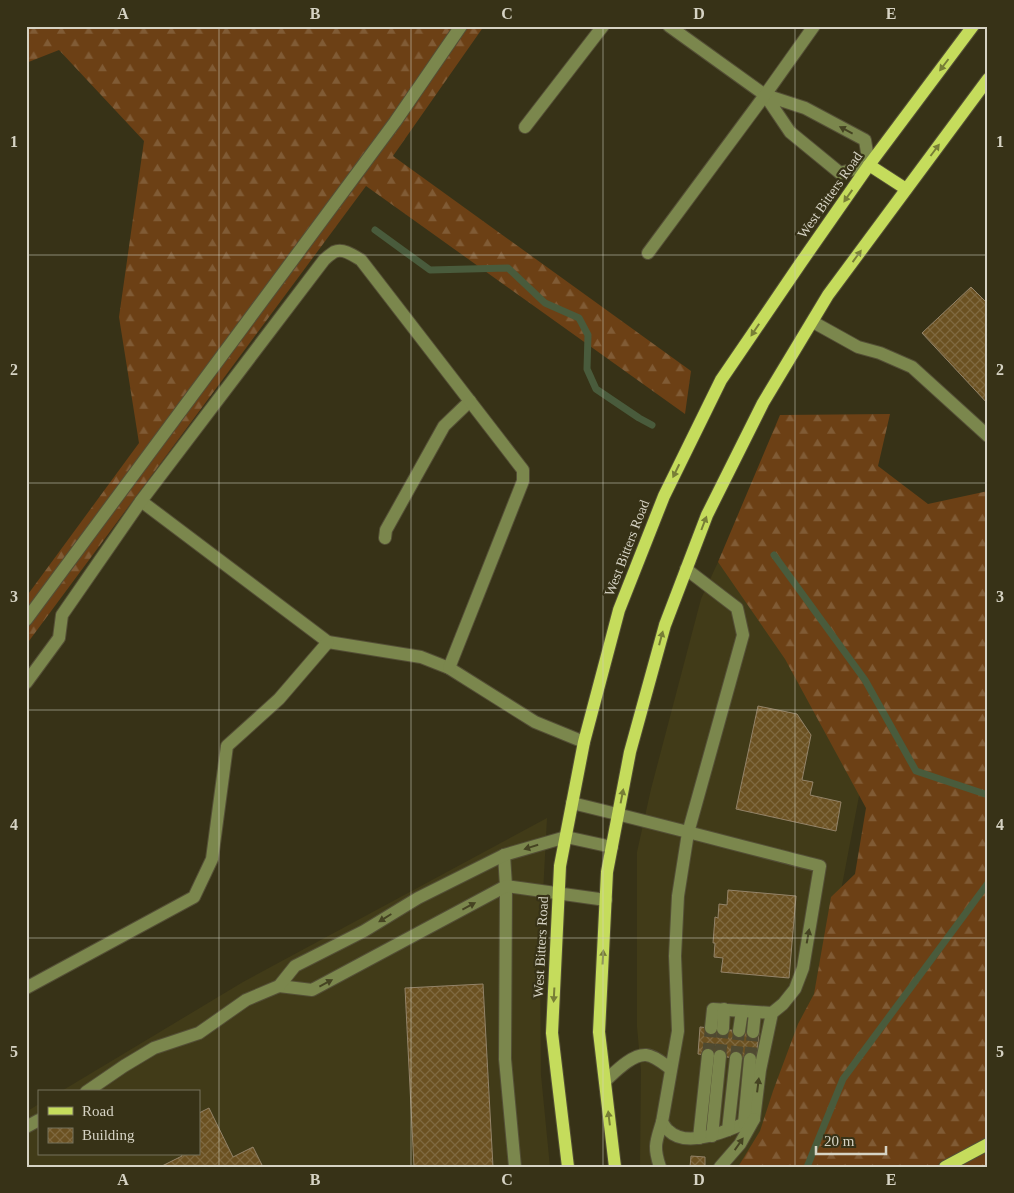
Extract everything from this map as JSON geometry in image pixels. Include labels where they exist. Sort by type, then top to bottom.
[{"type":"main road","name":"West Bitters Road","points":[[568,1167],[552,1033],[560,866],[584,742],[620,610],[664,496],[726,372],[870,165],[973,26]]},
{"type":"main road","points":[[615,1167],[599,1032],[607,872],[630,752],[665,625],[707,516],[763,403],[828,295],[988,79]]},
{"type":"main road","points":[[870,165],[906,190]]},
{"type":"main road","points":[[945,1167],[988,1144]]},
{"type":"street","points":[[26,620],[395,122],[462,26]]},
{"type":"street","points":[[525,127],[603,26]]},
{"type":"street","points":[[669,26],[765,95],[805,108],[865,140],[870,165],[840,173],[790,132],[765,95]]},
{"type":"street","points":[[648,254],[814,26]]},
{"type":"street","points":[[26,683],[59,638],[62,615],[141,501],[324,260],[335,251],[345,251],[361,260],[523,470],[523,481],[449,668]]},
{"type":"street","points":[[813,322],[858,347],[880,353],[912,367],[988,436]]},
{"type":"street","points":[[384,538],[386,530],[444,426],[470,401]]},
{"type":"street","points":[[141,501],[328,642],[421,657],[449,668],[535,722],[584,742]]},
{"type":"street","points":[[660,1167],[655,1147],[662,1122],[678,1032],[675,956],[678,896],[688,833],[743,635],[737,608],[686,569]]},
{"type":"street","points":[[26,988],[194,897],[212,859],[227,746],[279,699],[328,642]]},
{"type":"street","points":[[572,803],[820,866],[803,968],[795,989],[783,1004],[772,1013],[749,1121],[740,1144],[720,1167]]},
{"type":"street","points":[[89,1090],[154,1048],[199,1033],[246,1000],[279,986],[295,966],[364,931],[418,898],[504,855],[566,837],[612,847]]},
{"type":"street","points":[[504,855],[506,886],[505,1059],[515,1167]]},
{"type":"street","points":[[279,986],[312,990],[506,886],[606,900]]},
{"type":"street","points":[[717,1029],[713,1009],[772,1013]]},
{"type":"street","points":[[739,1031],[742,1011]]},
{"type":"street","points":[[753,1032],[755,1012]]},
{"type":"street","points":[[605,1081],[636,1056],[647,1055],[655,1058],[670,1069]]},
{"type":"street","points":[[699,1138],[714,1056],[712,1136]]},
{"type":"street","points":[[728,1130],[736,1058]]},
{"type":"street","points":[[749,1121],[750,1059]]},
{"type":"street","points":[[26,1127],[38,1121]]},
{"type":"street","points":[[662,1122],[669,1132],[682,1138],[699,1138],[712,1136],[749,1121]]},
{"type":"shaded area","points":[[718,562],[867,754],[820,1001],[752,1167],[640,1167],[641,1070],[637,1027],[637,852],[651,789],[701,599]]},
{"type":"shaded area","points":[[547,818],[540,950],[541,1075],[550,1167],[26,1167],[26,1112],[38,1105],[38,1156],[200,1156],[200,1090],[63,1090],[243,982]]},
{"type":"green space","points":[[26,26],[484,26],[393,156],[691,371],[685,414],[366,186],[26,645],[26,597],[139,443],[119,317],[144,141],[59,50],[26,63]]},
{"type":"green space","points":[[890,414],[878,466],[928,504],[988,491],[988,1167],[738,1167],[760,1131],[798,1024],[814,994],[831,897],[855,874],[866,808],[785,659],[718,562],[780,415]]},
{"type":"building","points":[[971,287],[988,304],[988,404],[922,333]]},
{"type":"building","points":[[758,706],[797,714],[811,735],[802,780],[813,782],[810,795],[841,802],[836,831],[736,809]]},
{"type":"building","points":[[728,890],[796,896],[789,978],[721,972],[723,958],[714,957],[715,917],[718,918],[719,904],[727,905]]},
{"type":"building","points":[[483,984],[493,1167],[414,1167],[405,988]]},
{"type":"building","points":[[700,1027],[759,1033],[756,1060],[698,1054]]},
{"type":"building","points":[[209,1108],[233,1157],[253,1147],[263,1167],[160,1167],[182,1156],[200,1156],[200,1112]]},
{"type":"building","points":[[691,1156],[705,1157],[705,1167],[690,1167]]},
{"type":"waterway","points":[[375,230],[430,270],[508,268],[545,303],[579,318],[588,335],[587,369],[596,389],[652,425]]},
{"type":"waterway","points":[[774,555],[865,680],[916,771],[988,795]]},
{"type":"waterway","points":[[807,1167],[843,1079],[988,883]]},
{"type":"tunnel","points":[[708,1055],[711,1028]]},
{"type":"tunnel","points":[[720,1056],[723,1029]]},
{"type":"tunnel","points":[[736,1058],[739,1031]]},
{"type":"tunnel","points":[[750,1059],[753,1032]]}]
